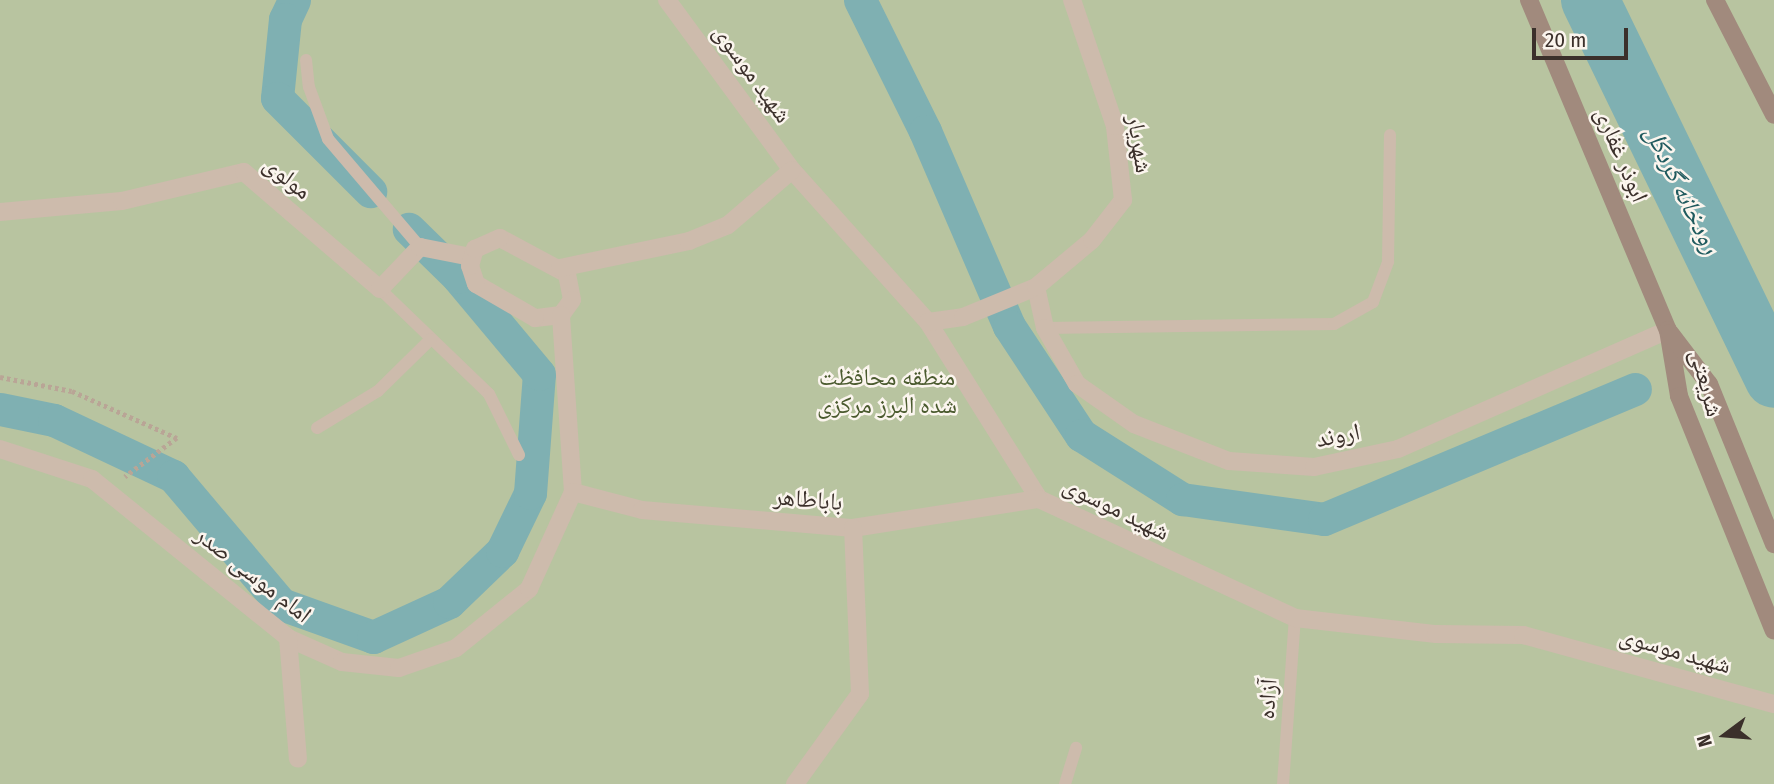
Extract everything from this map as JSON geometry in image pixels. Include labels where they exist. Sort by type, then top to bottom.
[{"type":"street","name":"شهید موسوی","points":[[667,0],[792,170],[928,322],[1039,499],[1295,618],[1436,634],[1522,635],[1774,705]]},
{"type":"street","name":"شهریار","points":[[928,322],[963,317],[1036,287],[1091,240],[1123,200],[1115,126],[1072,0]]},
{"type":"street","name":"ابوذر غفاری","points":[[1529,0],[1668,330]]},
{"type":"street","points":[[1715,0],[1774,115]]},
{"type":"street","points":[[561,315],[535,318],[483,290],[471,275],[471,257],[482,242],[500,238],[560,268],[689,241],[728,225],[792,170]]},
{"type":"street","name":"مولوی","points":[[0,212],[122,201],[244,172],[380,289]]},
{"type":"street","points":[[380,289],[420,247],[471,257]]},
{"type":"street","name":"امام موسی صدر","points":[[0,449],[92,479],[288,638],[342,662],[399,668],[456,648],[529,589],[573,492],[561,315],[573,291],[560,268]]},
{"type":"street","name":"اروند","points":[[1036,287],[1045,328],[1077,384],[1134,424],[1229,461],[1314,467],[1398,449],[1668,330]]},
{"type":"street","name":"شریعتی","points":[[1668,330],[1709,384],[1774,544]]},
{"type":"street","name":"شریعتی","points":[[1668,330],[1679,396],[1774,631]]},
{"type":"street","name":"باباطاهر","points":[[573,492],[642,510],[853,528],[1039,499]]},
{"type":"street","points":[[795,784],[860,694],[853,528]]},
{"type":"street","points":[[288,638],[298,759]]},
{"type":"lane","points":[[306,60],[309,87],[328,139],[420,247]]},
{"type":"lane","points":[[1045,328],[1334,324],[1373,302],[1388,262],[1390,135]]},
{"type":"lane","points":[[380,289],[489,394],[519,455]]},
{"type":"lane","points":[[317,428],[378,391],[431,339]]},
{"type":"lane","name":"آزاده","points":[[1283,784],[1295,618]]},
{"type":"lane","points":[[1065,784],[1076,748]]},
{"type":"path","points":[[0,377],[72,391],[177,438],[108,490]]},
{"type":"green space","name":"منطقه محافظت شده البرز مرکزی","points":[[0,0],[1774,0],[1774,784],[0,784]]},
{"type":"waterway","points":[[294,0],[285,19],[277,98],[370,191]]},
{"type":"waterway","points":[[860,0],[925,131],[1009,326],[1081,435],[1182,499],[1324,519],[1635,389]]},
{"type":"waterway","name":"رودخانه گردکل","points":[[1590,0],[1774,379]]},
{"type":"waterway","points":[[0,409],[54,420],[173,476],[281,604],[373,637],[449,602],[502,551],[530,493],[539,374],[458,277],[409,229]]}]
